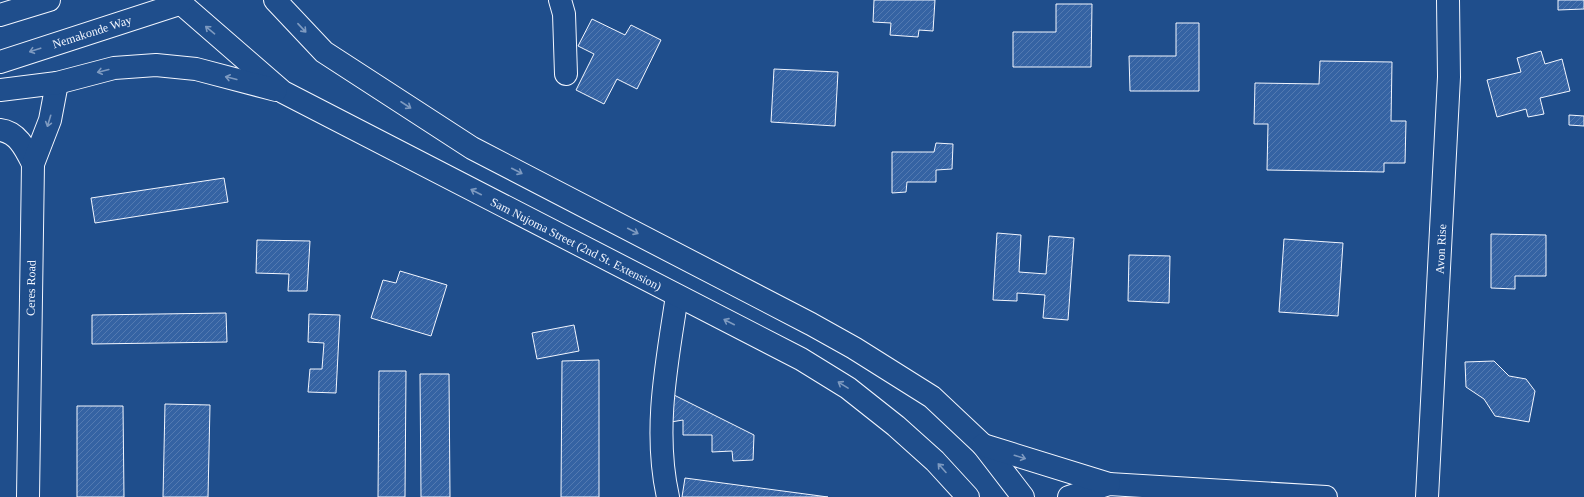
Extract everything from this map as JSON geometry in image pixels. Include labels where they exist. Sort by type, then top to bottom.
[{"type":"main road","points":[[0,15],[49,0]]},
{"type":"main road","points":[[275,0],[324,52],[472,148],[811,324],[854,348],[932,397],[983,445],[1023,497]]},
{"type":"main road","points":[[560,0],[564,14],[566,74]]},
{"type":"main road","name":"Avon Rise","points":[[1427,497],[1449,77],[1448,0]]},
{"type":"main road","name":"Nemakonde Way","points":[[0,62],[180,1]]},
{"type":"main road","name":"Sam Nujoma Street (2nd St. Extension)","points":[[180,1],[283,92],[801,359],[848,388],[935,461],[968,497]]},
{"type":"main road","points":[[0,90],[57,83],[114,68],[156,66],[196,69],[283,92]]},
{"type":"main road","name":"Ceres Road","points":[[28,497],[32,164],[50,120],[57,83]]},
{"type":"main road","points":[[0,130],[5,131],[23,144],[32,164]]},
{"type":"main road","points":[[668,497],[660,448],[664,381],[677,296]]},
{"type":"main road","points":[[983,445],[1109,484],[1326,497]]},
{"type":"main road","points":[[1069,497],[1109,484]]},
{"type":"building","points":[[874,0],[935,0],[933,31],[919,30],[918,37],[890,35],[891,23],[873,22]]},
{"type":"building","points":[[1558,0],[1584,0],[1584,9],[1558,10]]},
{"type":"building","points":[[1056,4],[1092,4],[1091,67],[1013,67],[1013,32],[1056,32]]},
{"type":"building","points":[[592,19],[625,35],[631,25],[661,40],[637,89],[617,79],[604,104],[576,90],[594,54],[578,46]]},
{"type":"building","points":[[1176,23],[1199,23],[1199,91],[1130,91],[1129,56],[1176,56]]},
{"type":"building","points":[[1541,51],[1545,64],[1562,59],[1570,91],[1540,98],[1544,114],[1528,117],[1526,109],[1497,117],[1487,80],[1521,72],[1517,58]]},
{"type":"building","points":[[1320,61],[1392,62],[1391,121],[1406,121],[1405,163],[1384,163],[1384,172],[1267,170],[1268,124],[1254,124],[1255,83],[1319,84]]},
{"type":"building","points":[[774,69],[838,72],[835,126],[771,122]]},
{"type":"building","points":[[1569,115],[1584,116],[1584,126],[1569,125]]},
{"type":"building","points":[[936,143],[953,144],[952,169],[936,170],[936,182],[907,182],[906,192],[892,193],[892,152],[934,152]]},
{"type":"building","points":[[224,178],[228,202],[95,223],[91,198]]},
{"type":"building","points":[[997,233],[1021,235],[1019,272],[1046,274],[1049,236],[1074,238],[1068,320],[1043,318],[1045,295],[1017,293],[1017,301],[993,300]]},
{"type":"building","points":[[1491,234],[1546,235],[1546,276],[1515,276],[1515,289],[1491,288]]},
{"type":"building","points":[[1284,239],[1343,243],[1338,316],[1279,312]]},
{"type":"building","points":[[257,240],[310,241],[307,291],[288,291],[289,274],[256,273]]},
{"type":"building","points":[[1129,255],[1170,256],[1169,303],[1128,301]]},
{"type":"building","points":[[400,271],[447,285],[431,336],[371,318],[383,280],[396,283]]},
{"type":"building","points":[[226,313],[227,342],[92,344],[92,315]]},
{"type":"building","points":[[309,314],[340,315],[336,393],[308,392],[310,369],[322,369],[324,343],[308,342]]},
{"type":"building","points":[[574,325],[579,351],[537,359],[532,333]]},
{"type":"building","points":[[599,360],[599,497],[561,497],[562,361]]},
{"type":"building","points":[[1494,361],[1509,376],[1526,379],[1535,391],[1529,422],[1495,416],[1484,399],[1466,387],[1465,362]]},
{"type":"building","points":[[379,371],[406,371],[405,497],[378,497]]},
{"type":"building","points":[[420,374],[449,374],[450,497],[421,497]]},
{"type":"building","points":[[668,392],[754,435],[753,460],[733,461],[732,451],[712,452],[712,435],[683,435],[683,420],[665,423]]},
{"type":"building","points":[[165,404],[210,405],[208,497],[163,497]]},
{"type":"building","points":[[77,406],[123,406],[124,497],[77,497]]},
{"type":"building","points":[[685,478],[828,497],[682,497]]}]
